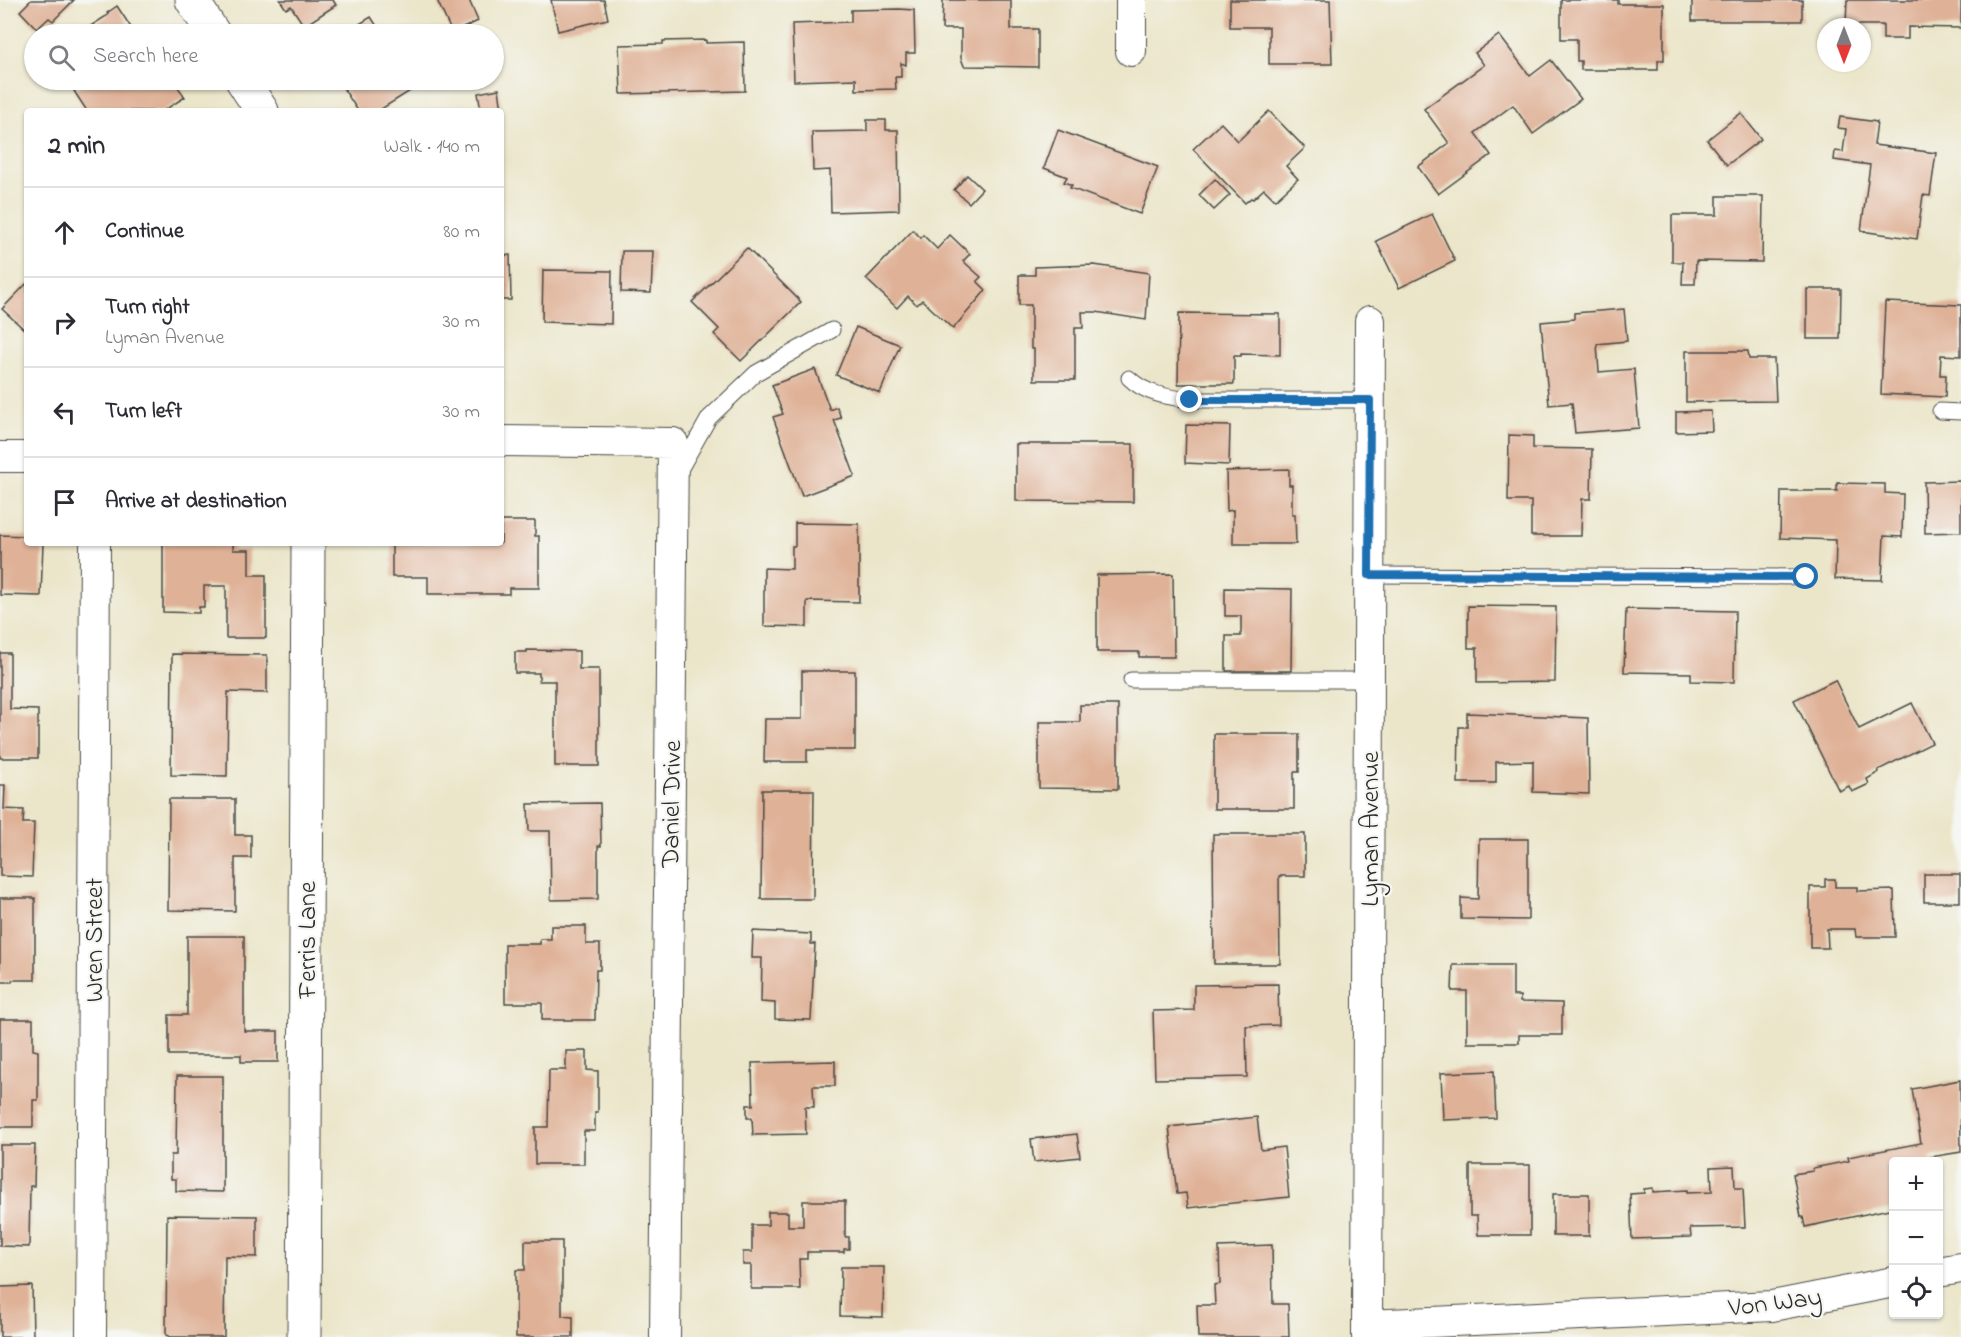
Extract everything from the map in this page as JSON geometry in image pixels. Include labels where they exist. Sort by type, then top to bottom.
[{"type":"street","points":[[192,0],[208,24]]},
{"type":"street","points":[[1131,0],[1131,51]]},
{"type":"street","points":[[248,90],[260,108]]},
{"type":"street","name":"Lyman Avenue","points":[[1368,1331],[1370,321]]},
{"type":"street","name":"Daniel Drive","points":[[504,441],[674,443],[665,1337]]},
{"type":"street","points":[[0,457],[24,457]]},
{"type":"street","name":"Wren Street","points":[[91,1337],[95,546]]},
{"type":"street","name":"Ferris Lane","points":[[304,1337],[308,546]]},
{"type":"street","points":[[1943,1271],[1961,1268]]},
{"type":"street","name":"Von Way","points":[[1368,1331],[1772,1306],[1889,1282]]},
{"type":"lane","points":[[673,481],[709,418],[756,374],[832,330]]},
{"type":"lane","points":[[1129,378],[1135,384],[1162,396],[1190,400],[1370,400]]},
{"type":"lane","points":[[1940,411],[1961,412]]},
{"type":"lane","points":[[1369,575],[1806,577]]},
{"type":"lane","points":[[1131,680],[1369,680]]},
{"type":"building","points":[[31,0],[74,0],[53,21],[49,18],[42,24],[32,24],[20,11]]},
{"type":"building","points":[[280,0],[333,0],[336,5],[307,24],[303,24],[291,6],[286,9]]},
{"type":"building","points":[[437,0],[469,0],[478,21],[472,24],[448,24]]},
{"type":"building","points":[[551,0],[604,0],[608,19],[558,31]]},
{"type":"building","points":[[943,0],[1011,0],[1011,29],[1038,29],[1038,67],[964,66],[961,58],[961,29],[942,29]]},
{"type":"building","points":[[1230,0],[1330,0],[1332,64],[1269,64],[1269,27],[1230,27]]},
{"type":"building","points":[[1561,0],[1618,0],[1618,4],[1664,4],[1664,60],[1658,60],[1658,70],[1581,70],[1581,61],[1577,61],[1577,39],[1561,39]]},
{"type":"building","points":[[1692,0],[1802,0],[1802,21],[1692,21]]},
{"type":"building","points":[[1847,0],[1961,0],[1961,28],[1908,27],[1908,39],[1883,39],[1883,25],[1871,25],[1871,18],[1846,18]]},
{"type":"building","points":[[117,6],[129,24],[94,24],[108,15],[107,13]]},
{"type":"building","points":[[851,10],[914,10],[915,53],[906,53],[906,65],[901,63],[901,77],[895,77],[896,89],[856,90],[856,79],[794,81],[792,24],[851,22]]},
{"type":"building","points":[[371,17],[376,24],[359,24]]},
{"type":"building","points":[[1499,35],[1530,76],[1551,60],[1581,99],[1533,134],[1513,105],[1475,133],[1491,155],[1438,194],[1418,167],[1449,143],[1424,109],[1484,65],[1475,53]]},
{"type":"building","points":[[706,40],[706,43],[744,42],[745,91],[621,94],[619,45]]},
{"type":"building","points":[[180,90],[185,97],[168,108],[85,108],[74,91]]},
{"type":"building","points":[[344,90],[412,90],[383,108],[356,108]]},
{"type":"building","points":[[499,90],[502,108],[480,108],[478,93]]},
{"type":"building","points":[[1269,111],[1305,148],[1286,166],[1298,179],[1275,200],[1264,189],[1245,203],[1193,149],[1221,123],[1238,141]]},
{"type":"building","points":[[1741,113],[1761,139],[1727,165],[1707,140]]},
{"type":"building","points":[[1840,117],[1877,122],[1874,145],[1936,153],[1930,196],[1923,195],[1917,239],[1861,231],[1870,165],[1834,160],[1835,151],[1843,152],[1846,129],[1838,128]]},
{"type":"building","points":[[867,120],[886,120],[886,130],[898,130],[899,210],[831,212],[830,170],[813,171],[812,132],[867,131]]},
{"type":"building","points":[[1058,130],[1158,167],[1140,214],[1070,188],[1072,185],[1064,182],[1067,177],[1044,168]]},
{"type":"building","points":[[967,175],[982,189],[969,203],[954,190]]},
{"type":"building","points":[[1215,179],[1230,195],[1214,210],[1199,195]]},
{"type":"building","points":[[1717,196],[1763,196],[1762,262],[1696,261],[1695,284],[1682,284],[1683,262],[1672,262],[1672,215],[1717,215]]},
{"type":"building","points":[[1432,214],[1455,261],[1399,288],[1376,241]]},
{"type":"building","points":[[913,230],[921,238],[923,235],[937,249],[950,235],[970,254],[963,261],[981,277],[977,281],[986,290],[953,329],[922,300],[917,305],[908,296],[897,308],[866,279]]},
{"type":"building","points":[[747,248],[801,302],[741,361],[714,334],[719,329],[692,302]]},
{"type":"building","points":[[622,251],[653,251],[651,293],[621,292]]},
{"type":"building","points":[[510,255],[511,300],[504,300],[504,256]]},
{"type":"building","points":[[1094,265],[1149,273],[1146,320],[1082,312],[1083,328],[1075,328],[1075,380],[1034,380],[1031,305],[1019,305],[1019,275],[1035,275],[1035,267]]},
{"type":"building","points":[[543,270],[612,271],[611,324],[542,322]]},
{"type":"building","points":[[24,286],[24,329],[2,309]]},
{"type":"building","points":[[1807,289],[1841,289],[1840,339],[1807,339]]},
{"type":"building","points":[[1885,302],[1961,305],[1961,356],[1941,355],[1940,375],[1946,375],[1945,397],[1881,394]]},
{"type":"building","points":[[1624,309],[1627,341],[1597,344],[1599,372],[1634,369],[1639,428],[1575,433],[1572,403],[1549,405],[1541,322],[1574,319],[1574,313]]},
{"type":"building","points":[[1179,313],[1280,314],[1280,355],[1241,354],[1241,356],[1234,356],[1234,384],[1178,384]]},
{"type":"building","points":[[856,327],[900,345],[880,393],[836,375]]},
{"type":"building","points":[[1686,351],[1748,351],[1749,359],[1774,359],[1776,401],[1686,402]]},
{"type":"building","points":[[815,369],[830,410],[837,407],[841,418],[834,420],[855,476],[802,496],[773,417],[783,414],[772,385]]},
{"type":"building","points":[[1711,411],[1712,431],[1676,432],[1676,412]]},
{"type":"building","points":[[1186,425],[1230,426],[1229,465],[1185,463]]},
{"type":"building","points":[[1509,435],[1533,436],[1533,448],[1592,449],[1591,499],[1582,499],[1581,536],[1531,536],[1531,501],[1508,501]]},
{"type":"building","points":[[1016,444],[1133,444],[1133,502],[1016,501]]},
{"type":"building","points":[[1289,469],[1296,544],[1233,544],[1233,510],[1227,511],[1226,471]]},
{"type":"building","points":[[1961,481],[1961,532],[1925,533],[1924,482]]},
{"type":"building","points":[[1837,483],[1885,484],[1885,493],[1903,494],[1902,537],[1884,536],[1882,580],[1835,579],[1836,540],[1780,538],[1781,491],[1837,491]]},
{"type":"building","points":[[504,521],[535,521],[535,536],[539,536],[539,588],[509,588],[509,594],[428,594],[428,577],[392,577],[392,546],[504,546]]},
{"type":"building","points":[[795,523],[859,524],[859,602],[807,601],[807,627],[764,626],[764,568],[792,569]]},
{"type":"building","points":[[0,535],[24,536],[24,546],[43,546],[41,596],[0,595]]},
{"type":"building","points":[[163,546],[233,546],[233,550],[249,550],[249,575],[266,575],[266,638],[226,638],[226,586],[204,586],[204,607],[199,607],[199,613],[163,612]]},
{"type":"building","points":[[1173,574],[1174,657],[1139,657],[1139,652],[1097,652],[1097,575]]},
{"type":"building","points":[[1225,588],[1292,589],[1291,671],[1226,671],[1226,636],[1241,636],[1241,616],[1225,616]]},
{"type":"building","points":[[1468,606],[1556,607],[1555,682],[1477,683],[1477,648],[1468,648]]},
{"type":"building","points":[[1626,609],[1735,611],[1734,682],[1691,681],[1691,673],[1624,672]]},
{"type":"building","points":[[527,650],[579,651],[579,669],[599,669],[599,766],[555,766],[555,681],[539,681],[539,673],[515,673],[515,652],[527,652]]},
{"type":"building","points":[[0,653],[10,653],[10,709],[38,710],[38,758],[0,758]]},
{"type":"building","points":[[172,654],[267,655],[267,693],[228,692],[227,776],[171,775]]},
{"type":"building","points":[[802,671],[855,671],[855,750],[807,750],[807,762],[764,762],[765,719],[802,719]]},
{"type":"building","points":[[1835,680],[1859,729],[1912,703],[1932,743],[1878,770],[1879,772],[1867,779],[1869,784],[1852,792],[1849,786],[1839,791],[1794,700]]},
{"type":"building","points":[[1080,705],[1118,705],[1118,789],[1039,788],[1039,722],[1080,722]]},
{"type":"building","points":[[1467,713],[1588,718],[1589,794],[1533,792],[1533,761],[1496,762],[1496,783],[1458,783],[1459,727],[1467,727]]},
{"type":"building","points":[[1214,734],[1299,734],[1299,772],[1294,772],[1294,809],[1214,809]]},
{"type":"building","points":[[0,785],[5,785],[4,809],[24,810],[23,823],[34,823],[32,877],[0,876]]},
{"type":"building","points":[[762,790],[814,790],[813,899],[761,899]]},
{"type":"building","points":[[169,799],[235,799],[235,835],[251,835],[251,858],[235,858],[235,911],[168,910]]},
{"type":"building","points":[[600,803],[601,846],[598,846],[598,899],[551,900],[550,831],[529,831],[528,804]]},
{"type":"building","points":[[1213,834],[1305,834],[1305,876],[1279,876],[1280,964],[1214,964]]},
{"type":"building","points":[[1479,839],[1528,839],[1528,920],[1461,919],[1461,898],[1478,899]]},
{"type":"building","points":[[1924,874],[1960,874],[1960,902],[1924,902]]},
{"type":"building","points":[[1825,879],[1835,879],[1835,887],[1857,887],[1857,891],[1894,890],[1895,937],[1856,937],[1855,929],[1827,929],[1828,948],[1810,948],[1810,887],[1825,887]]},
{"type":"building","points":[[0,898],[35,898],[35,980],[0,982]]},
{"type":"building","points":[[551,926],[586,926],[586,944],[600,944],[600,970],[596,970],[595,1020],[542,1020],[542,1003],[505,1003],[505,944],[540,944],[540,939],[551,939]]},
{"type":"building","points":[[753,931],[811,934],[811,944],[815,944],[811,1020],[775,1019],[775,1003],[761,1002],[762,958],[752,958]]},
{"type":"building","points":[[187,936],[244,936],[244,1031],[278,1031],[278,1062],[241,1062],[241,1055],[169,1055],[169,1015],[187,1015]]},
{"type":"building","points":[[1453,965],[1513,965],[1513,996],[1520,996],[1520,1002],[1562,1003],[1562,1035],[1519,1035],[1519,1043],[1467,1043],[1467,991],[1452,991]]},
{"type":"building","points":[[1278,984],[1279,1025],[1246,1026],[1247,1077],[1155,1079],[1153,1011],[1194,1010],[1194,985]]},
{"type":"building","points":[[0,1019],[33,1019],[33,1050],[38,1051],[38,1100],[33,1100],[33,1127],[0,1127]]},
{"type":"building","points":[[566,1051],[587,1051],[587,1070],[598,1071],[598,1112],[595,1112],[595,1131],[584,1131],[584,1164],[535,1164],[535,1127],[548,1127],[549,1070],[566,1070]]},
{"type":"building","points":[[835,1061],[835,1086],[813,1086],[814,1107],[805,1107],[806,1134],[753,1135],[752,1118],[747,1118],[747,1105],[753,1105],[752,1063]]},
{"type":"building","points":[[1494,1071],[1496,1118],[1443,1120],[1441,1073]]},
{"type":"building","points":[[177,1076],[223,1076],[223,1192],[176,1191],[176,1179],[171,1179],[171,1155],[176,1155]]},
{"type":"building","points":[[1960,1080],[1961,1152],[1930,1157],[1889,1157],[1889,1209],[1805,1227],[1793,1174],[1849,1161],[1848,1157],[1921,1143],[1912,1089]]},
{"type":"building","points":[[1257,1117],[1261,1150],[1284,1147],[1289,1197],[1188,1208],[1186,1193],[1177,1194],[1169,1127]]},
{"type":"building","points":[[1077,1134],[1080,1157],[1034,1162],[1031,1139]]},
{"type":"building","points":[[0,1145],[35,1145],[34,1186],[30,1186],[29,1247],[0,1246]]},
{"type":"building","points":[[1470,1165],[1530,1165],[1530,1235],[1478,1235],[1477,1216],[1470,1216]]},
{"type":"building","points":[[1734,1166],[1735,1188],[1743,1188],[1745,1227],[1690,1228],[1691,1237],[1632,1239],[1630,1194],[1644,1193],[1644,1189],[1653,1188],[1653,1192],[1687,1190],[1687,1193],[1712,1192],[1711,1167]]},
{"type":"building","points":[[1553,1194],[1589,1194],[1589,1236],[1553,1236]]},
{"type":"building","points":[[803,1201],[845,1201],[845,1237],[849,1237],[849,1249],[844,1249],[844,1252],[807,1252],[807,1259],[799,1259],[800,1289],[751,1289],[751,1265],[743,1265],[743,1252],[752,1252],[752,1225],[768,1225],[768,1212],[788,1212],[788,1226],[803,1226]]},
{"type":"building","points":[[167,1215],[257,1216],[257,1257],[225,1256],[224,1337],[170,1337],[166,1335]]},
{"type":"building","points":[[525,1241],[562,1241],[562,1316],[573,1317],[573,1337],[516,1337],[516,1270],[525,1270]]},
{"type":"building","points":[[1272,1245],[1273,1304],[1288,1304],[1289,1337],[1198,1337],[1197,1305],[1215,1305],[1214,1285],[1220,1284],[1219,1247]]},
{"type":"building","points":[[841,1267],[884,1267],[883,1317],[840,1316]]},
{"type":"building","points":[[32,1286],[33,1337],[0,1337],[0,1287]]},
{"type":"route","points":[[1190,400],[1370,400],[1369,575],[1806,577]]}]
